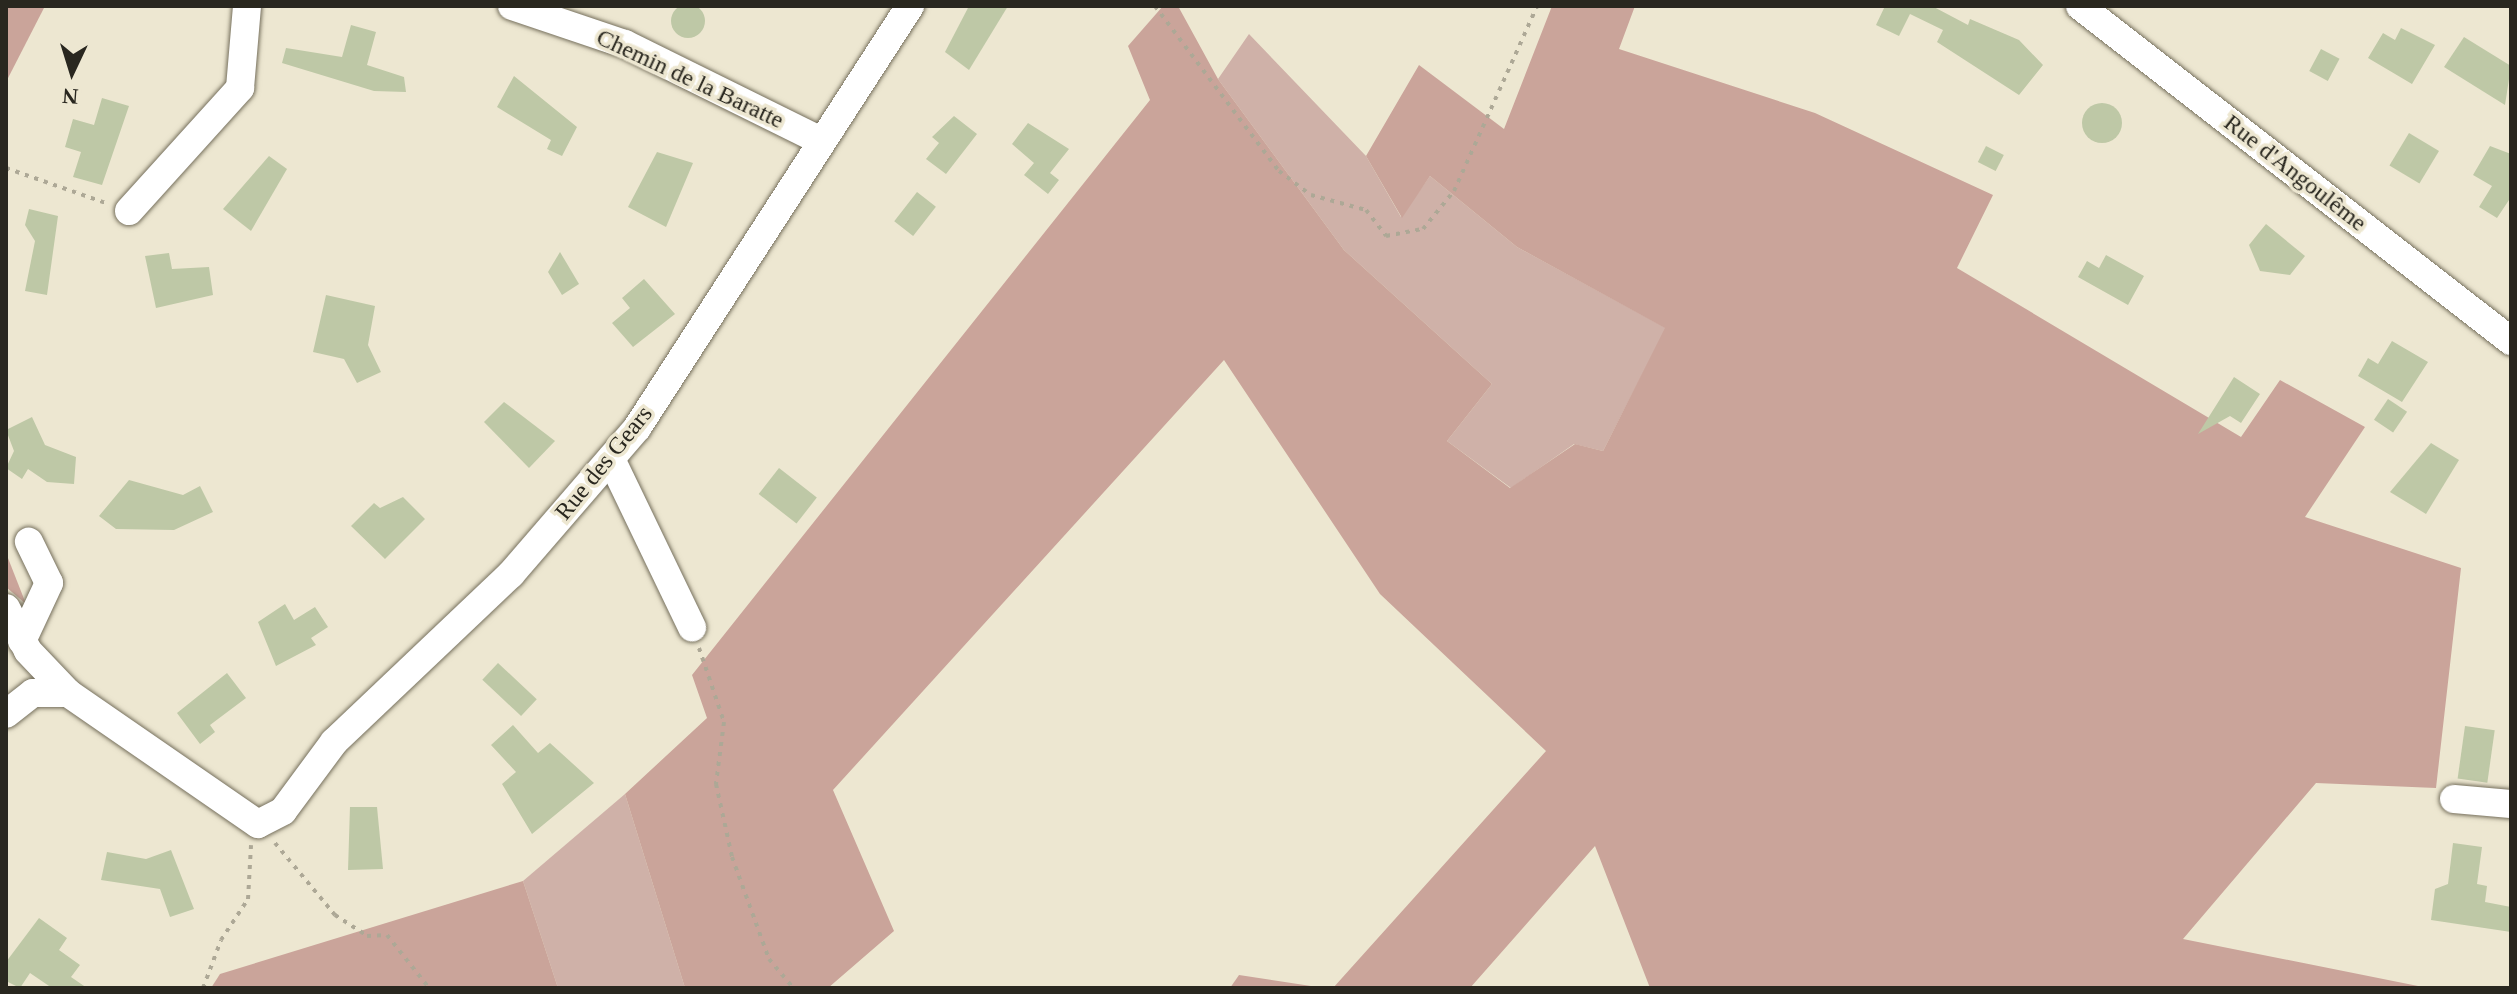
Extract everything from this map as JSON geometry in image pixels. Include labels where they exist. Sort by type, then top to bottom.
[{"type":"street","points":[[129,211],[240,88],[247,6]]},
{"type":"street","name":"Chemin de la Baratte","points":[[512,6],[625,44],[821,141]]},
{"type":"street","name":"Rue des Gears","points":[[258,824],[283,811],[334,742],[511,574],[611,459],[910,6]]},
{"type":"street","name":"Rue d'Angoulême","points":[[2080,6],[2511,341]]},
{"type":"street","points":[[611,459],[692,627]]},
{"type":"street","points":[[22,641],[49,583],[29,542]]},
{"type":"street","points":[[6,608],[22,641],[68,693],[258,824]]},
{"type":"street","points":[[6,714],[33,693],[68,693]]},
{"type":"street","points":[[2454,799],[2511,804]]},
{"type":"path","points":[[1155,6],[1279,171],[1311,195],[1366,210],[1386,236],[1423,229],[1454,191],[1537,6]]},
{"type":"path","points":[[6,168],[129,211]]},
{"type":"path","points":[[692,627],[724,722],[716,784],[732,857],[769,959],[793,988]]},
{"type":"path","points":[[203,988],[221,940],[248,899],[258,824]]},
{"type":"path","points":[[258,824],[335,915],[367,936],[387,935],[429,988]]},
{"type":"shaded area","points":[[6,6],[45,6],[6,82]]},
{"type":"shaded area","points":[[1163,6],[1178,6],[1218,79],[1344,250],[1492,384],[1447,441],[1510,488],[1575,444],[1603,451],[1665,328],[1517,247],[1430,176],[1402,218],[1366,156],[1419,65],[1504,129],[1552,6],[1635,6],[1619,49],[1815,113],[1993,195],[1957,268],[2241,437],[2280,380],[2365,427],[2305,517],[2461,568],[2436,788],[2316,783],[2183,939],[2428,988],[1650,988],[1595,846],[1470,988],[1333,988],[1546,751],[1380,594],[1224,360],[833,790],[894,931],[828,988],[685,988],[625,794],[707,718],[692,675],[1150,100],[1128,46]]},
{"type":"shaded area","points":[[1249,34],[1366,156],[1401,217],[1430,176],[1517,247],[1666,328],[1603,451],[1574,444],[1511,488],[1447,441],[1492,384],[1344,250],[1218,79]]},
{"type":"shaded area","points":[[6,553],[26,604],[6,587]]},
{"type":"shaded area","points":[[625,794],[685,988],[558,988],[523,881]]},
{"type":"shaded area","points":[[523,881],[558,988],[211,988],[220,974]]},
{"type":"shaded area","points":[[1239,975],[1324,988],[1230,988]]},
{"type":"building","points":[[688,4],[700,9],[705,21],[700,33],[688,38],[676,33],[671,21],[676,9]]},
{"type":"building","points":[[969,6],[1008,6],[969,70],[945,52]]},
{"type":"building","points":[[1885,6],[1932,6],[1968,25],[1970,19],[2019,40],[2043,65],[2019,95],[1937,42],[1943,30],[1910,14],[1899,36],[1876,25]]},
{"type":"building","points":[[351,25],[376,32],[367,65],[404,77],[406,92],[374,91],[282,63],[286,48],[342,57]]},
{"type":"building","points":[[2401,28],[2435,45],[2412,84],[2368,58],[2383,33],[2395,40]]},
{"type":"building","points":[[2464,37],[2511,66],[2505,105],[2444,67]]},
{"type":"building","points":[[2321,49],[2340,59],[2328,81],[2309,71]]},
{"type":"building","points":[[514,76],[577,127],[562,156],[547,149],[551,140],[497,107]]},
{"type":"building","points":[[102,98],[129,106],[102,185],[73,177],[81,152],[65,147],[73,119],[94,125]]},
{"type":"building","points":[[2102,103],[2116,109],[2122,123],[2116,137],[2102,143],[2088,137],[2082,123],[2088,109]]},
{"type":"building","points":[[954,116],[977,134],[946,174],[926,159],[939,143],[932,137]]},
{"type":"building","points":[[1028,123],[1069,149],[1050,173],[1059,180],[1048,194],[1024,175],[1034,163],[1012,144]]},
{"type":"building","points":[[2409,133],[2439,151],[2419,184],[2389,166]]},
{"type":"building","points":[[1986,146],[2004,155],[1996,171],[1978,162]]},
{"type":"building","points":[[2490,146],[2511,154],[2511,197],[2497,218],[2479,207],[2492,186],[2473,175]]},
{"type":"building","points":[[657,152],[693,163],[666,227],[628,207]]},
{"type":"building","points":[[269,156],[287,169],[251,231],[223,209]]},
{"type":"building","points":[[917,192],[936,207],[913,236],[894,221]]},
{"type":"building","points":[[29,209],[58,216],[47,295],[25,291],[35,241],[25,225]]},
{"type":"building","points":[[2266,224],[2305,256],[2290,275],[2260,271],[2249,245]]},
{"type":"building","points":[[560,252],[579,284],[562,295],[548,272]]},
{"type":"building","points":[[169,253],[172,269],[209,267],[213,295],[156,308],[145,256]]},
{"type":"building","points":[[2106,255],[2144,276],[2128,305],[2078,277],[2087,261],[2099,268]]},
{"type":"building","points":[[644,279],[675,314],[633,347],[612,323],[630,308],[622,298]]},
{"type":"building","points":[[326,295],[375,306],[368,345],[381,372],[357,383],[344,359],[313,352]]},
{"type":"building","points":[[2392,341],[2428,362],[2402,402],[2358,376],[2368,358],[2378,364]]},
{"type":"building","points":[[2234,377],[2260,394],[2241,423],[2230,416],[2198,434]]},
{"type":"building","points":[[2388,399],[2407,412],[2393,433],[2374,420]]},
{"type":"building","points":[[504,402],[555,441],[529,468],[484,422]]},
{"type":"building","points":[[32,417],[45,445],[76,457],[74,484],[47,482],[28,469],[22,479],[6,468],[14,451],[6,430]]},
{"type":"building","points":[[2431,443],[2459,460],[2426,514],[2390,492]]},
{"type":"building","points":[[779,468],[817,498],[797,524],[759,494]]},
{"type":"building","points":[[129,480],[183,495],[200,486],[213,512],[174,530],[116,529],[99,516]]},
{"type":"building","points":[[403,497],[425,519],[385,559],[351,526],[374,503],[380,508]]},
{"type":"building","points":[[285,604],[294,620],[315,607],[328,627],[311,638],[316,645],[276,666],[258,622]]},
{"type":"building","points":[[498,663],[537,699],[521,716],[482,680]]},
{"type":"building","points":[[227,673],[246,698],[210,725],[215,732],[200,744],[177,713]]},
{"type":"building","points":[[513,725],[538,753],[550,743],[594,783],[532,834],[502,784],[516,772],[491,745]]},
{"type":"building","points":[[2465,726],[2495,730],[2487,783],[2458,778]]},
{"type":"building","points":[[350,807],[377,807],[383,869],[348,870]]},
{"type":"building","points":[[2453,843],[2482,847],[2477,884],[2487,886],[2485,902],[2511,907],[2511,932],[2431,920],[2435,889],[2448,884]]},
{"type":"building","points":[[171,850],[194,909],[170,917],[160,889],[101,880],[107,852],[146,859]]},
{"type":"building","points":[[39,918],[67,938],[59,950],[80,965],[71,977],[87,988],[52,988],[30,973],[20,988],[6,981],[6,962]]}]
